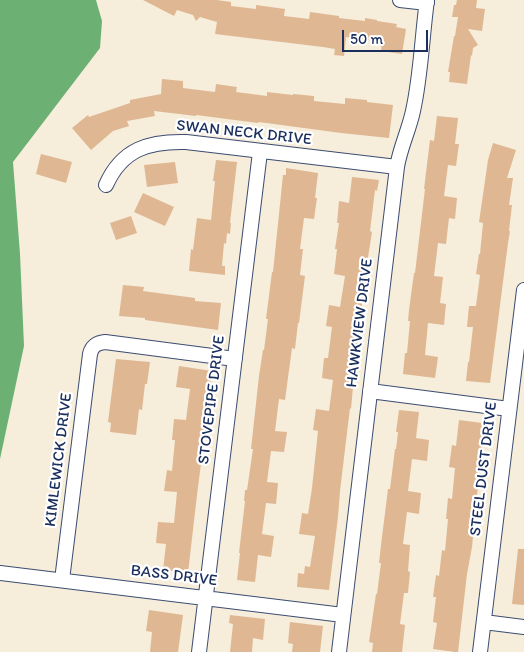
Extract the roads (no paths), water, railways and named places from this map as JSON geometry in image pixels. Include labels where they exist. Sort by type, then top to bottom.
[{"type":"street","points":[[400,0],[427,2]]},
{"type":"street","name":"HAWKVIEW DRIVE","points":[[339,652],[397,167],[399,153],[413,113],[427,2]]},
{"type":"street","name":"SWAN NECK DRIVE","points":[[106,185],[111,173],[128,155],[139,148],[163,142],[186,142],[397,167]]},
{"type":"street","name":"STOVEPIPE DRIVE","points":[[199,652],[260,152]]},
{"type":"street","name":"STEEL DUST DRIVE","points":[[480,652],[524,290]]},
{"type":"street","name":"KIMLEWICK DRIVE","points":[[62,580],[90,354],[95,345],[105,342],[235,359]]},
{"type":"street","points":[[370,391],[509,409]]},
{"type":"street","name":"BASS DRIVE","points":[[0,573],[343,615]]},
{"type":"street","points":[[484,622],[524,627]]}]
